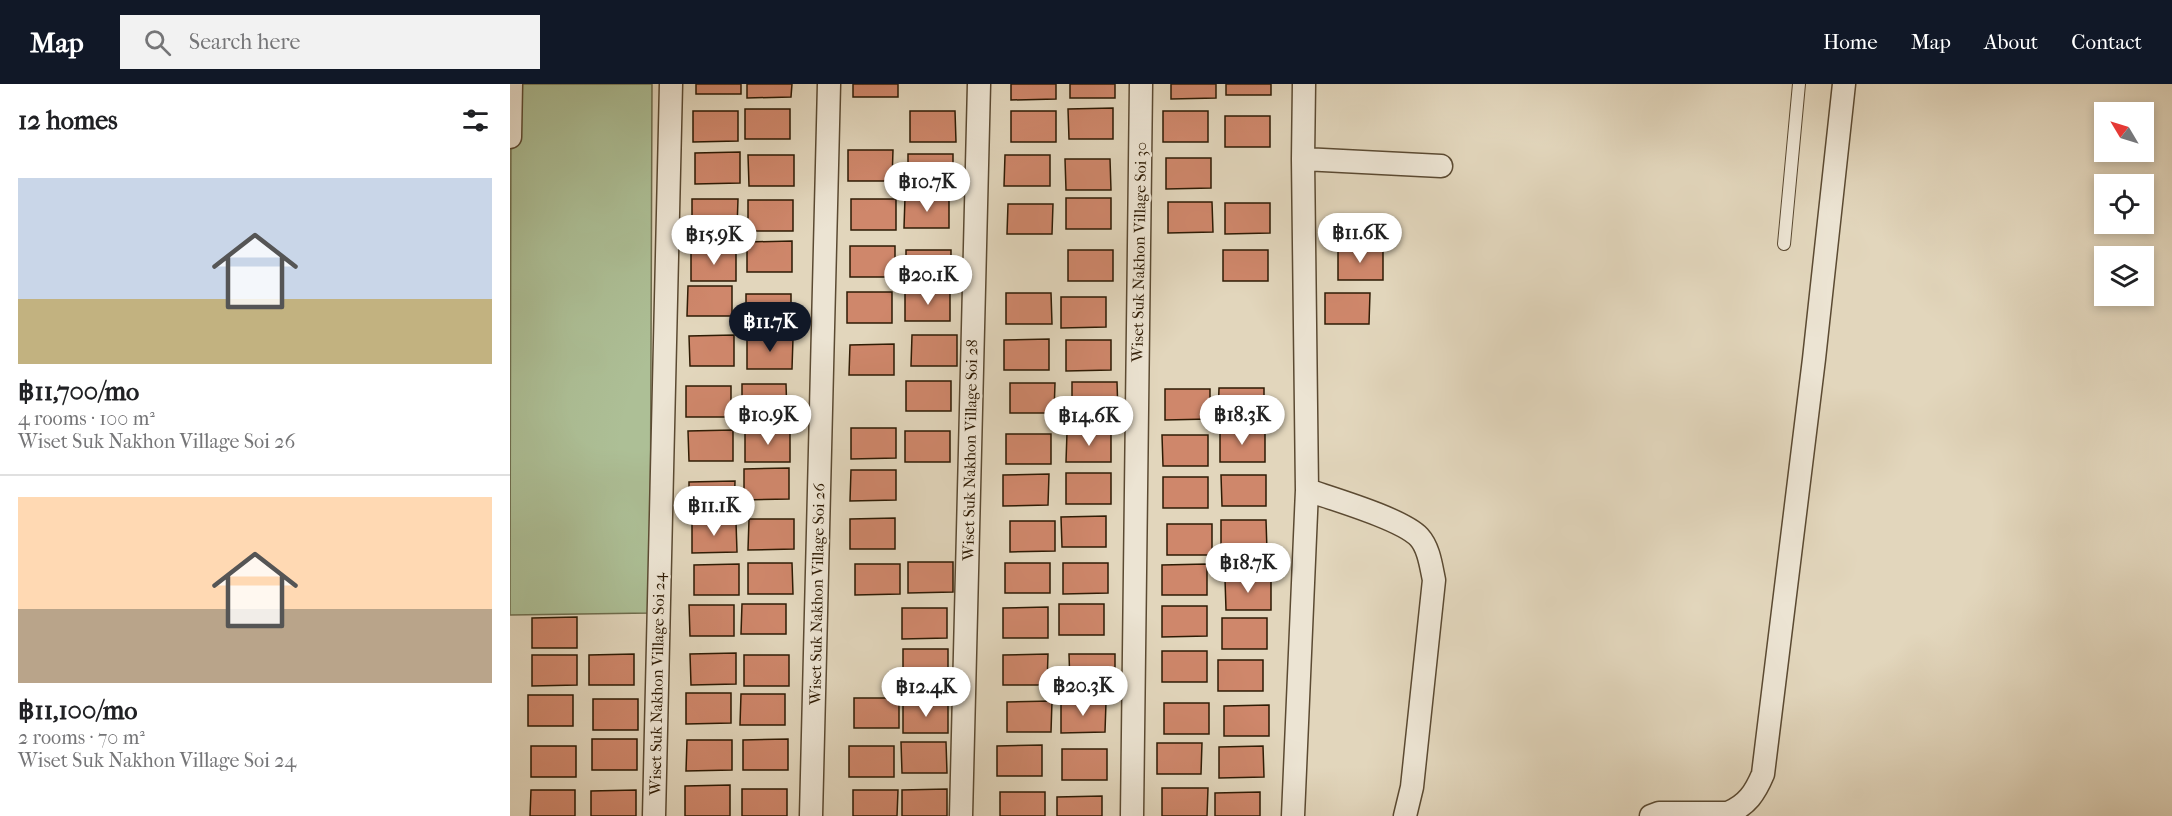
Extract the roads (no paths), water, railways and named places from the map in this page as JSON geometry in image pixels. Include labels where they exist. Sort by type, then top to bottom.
[{"type":"street","points":[[510,137],[511,84]]},
{"type":"street","name":"Wiset Suk Nakhon Village Soi 24","points":[[654,816],[671,84]]},
{"type":"street","name":"Wiset Suk Nakhon Village Soi 26","points":[[811,816],[829,84]]},
{"type":"street","name":"Wiset Suk Nakhon Village Soi 28","points":[[961,816],[980,84]]},
{"type":"street","name":"Wiset Suk Nakhon Village Soi 30","points":[[1132,816],[1141,84]]},
{"type":"street","points":[[1293,816],[1307,490],[1303,159],[1305,84]]},
{"type":"street","points":[[1651,816],[1659,813],[1728,813],[1738,809],[1754,795],[1763,774],[1814,359],[1844,84]]},
{"type":"street","points":[[1303,159],[1441,166]]},
{"type":"street","points":[[1307,490],[1404,525],[1420,538],[1428,552],[1434,580],[1412,787],[1405,816]]},
{"type":"lane","points":[[1784,244],[1799,84]]}]
